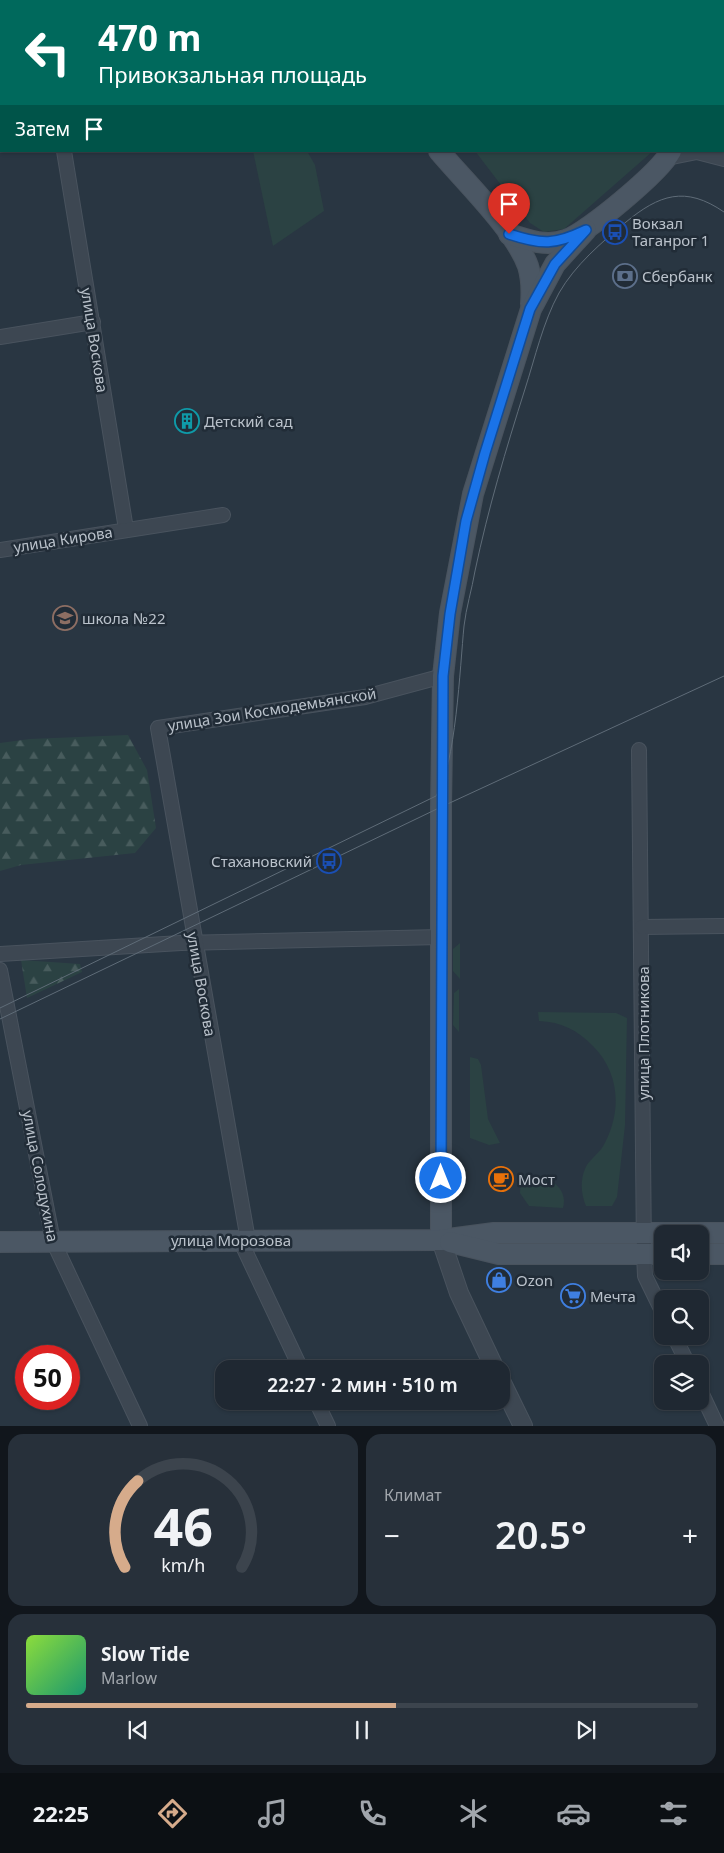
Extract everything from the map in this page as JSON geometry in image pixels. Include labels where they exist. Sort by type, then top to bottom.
[{"type":"main road","points":[[440,152],[509,234],[528,267],[532,285],[530,309]]},
{"type":"main road","points":[[441,1240],[443,676],[450,614],[471,502],[530,309],[555,264],[586,230],[669,155]]},
{"type":"main road","points":[[509,234],[538,242],[553,242],[565,240],[586,230]]},
{"type":"main road","name":"улица Морозова","points":[[0,1241],[441,1240],[494,1232],[724,1233]]},
{"type":"main road","name":"улица Морозова","points":[[441,1240],[499,1254],[653,1253]]},
{"type":"main road","points":[[709,1254],[724,1254]]},
{"type":"street","name":"улица Воскова","points":[[64,152],[126,529]]},
{"type":"street","points":[[669,155],[697,152],[724,157]]},
{"type":"street","points":[[0,338],[93,322]]},
{"type":"street","name":"улица Кирова","points":[[0,550],[224,515]]},
{"type":"street","name":"улица Зои Космодемьянской","points":[[158,728],[365,697],[443,676]]},
{"type":"street","name":"улица Воскова","points":[[158,728],[244,1240],[297,1360]]},
{"type":"street","name":"улица Плотникова","points":[[639,750],[644,1232],[653,1253],[646,1276],[654,1294]]},
{"type":"street","points":[[642,927],[724,926]]},
{"type":"street","points":[[0,954],[195,943],[441,937]]},
{"type":"street","name":"улица Солодухина","points":[[0,970],[53,1241],[140,1426]]},
{"type":"street","points":[[441,1240],[459,1293],[491,1360]]},
{"type":"street","points":[[510,1400],[522,1426]]},
{"type":"street","points":[[709,1409],[717,1426]]},
{"type":"street","points":[[320,1410],[328,1426]]},
{"type":"green space","points":[[253,152],[308,152],[315,165],[324,211],[273,246]]},
{"type":"green space","points":[[476,152],[652,152],[564,229],[544,232],[530,223]]},
{"type":"green space","points":[[128,735],[147,770],[156,828],[135,853],[21,865],[0,871],[0,743],[30,739]]},
{"type":"green space","points":[[460,943],[460,979],[453,971],[453,949]]},
{"type":"green space","points":[[21,960],[80,964],[82,972],[27,998]]},
{"type":"green space","points":[[459,989],[459,1032],[453,1025],[454,993]]},
{"type":"green space","points":[[538,1012],[616,1013],[627,1018],[625,1125],[617,1197],[612,1206],[586,1206],[582,1188],[582,1178],[586,1166],[602,1148],[613,1122],[616,1095],[609,1069],[593,1046],[581,1035],[562,1025],[539,1021]]},
{"type":"green space","points":[[470,1057],[478,1059],[481,1065],[488,1119],[500,1143],[489,1145],[470,1138]]},
{"type":"green space","points":[[533,1175],[554,1183],[562,1193],[564,1200],[563,1208],[529,1206],[520,1193],[521,1177]]},
{"type":"tram line","points":[[0,1008],[436,796],[443,782],[453,740],[465,619],[480,548],[511,434],[553,304],[565,283],[589,255],[626,222],[650,205],[661,200],[685,196],[697,198],[724,212]]},
{"type":"tram line","points":[[0,1019],[441,807],[724,676]]},
{"type":"place","name":"Вокзал Таганрог 1","points":[[615,232]]},
{"type":"place","name":"Сбербанк","points":[[625,276]]},
{"type":"place","name":"Детский сад","points":[[187,421]]},
{"type":"place","name":"школа №22","points":[[65,618]]},
{"type":"place","name":"Стахановский","points":[[329,861]]},
{"type":"place","name":"Мост","points":[[501,1179]]},
{"type":"place","name":"Ozon","points":[[499,1280]]},
{"type":"place","name":"Мечта","points":[[573,1296]]},
{"type":"route","points":[[441,1178],[443,676],[450,614],[463,535],[473,494],[530,309],[543,282],[555,264],[586,230],[565,240],[553,242],[538,242],[509,234]]}]
